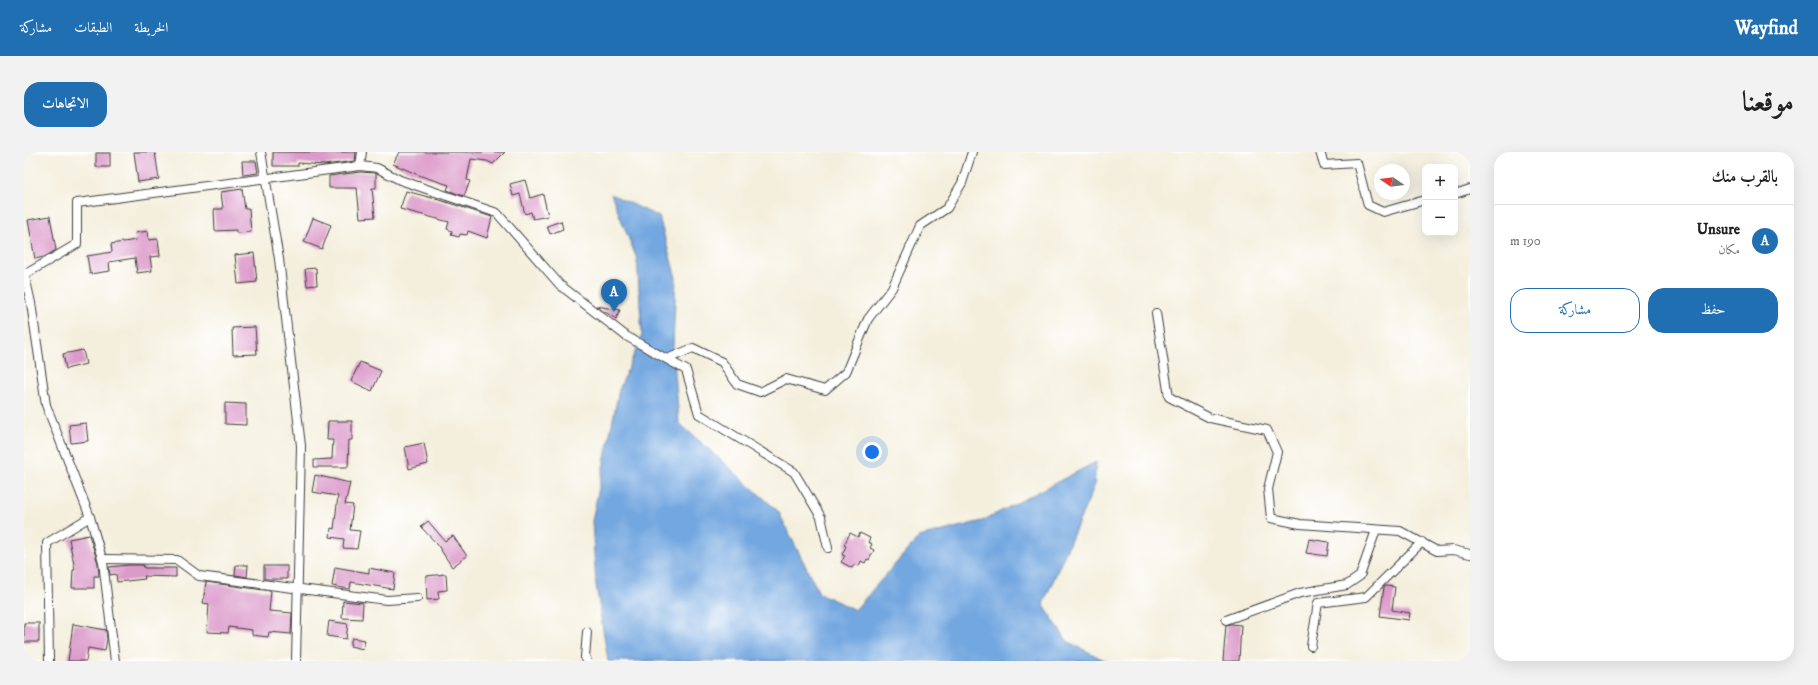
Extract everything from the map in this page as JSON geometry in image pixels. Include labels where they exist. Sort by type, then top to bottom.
[{"type":"street","points":[[261,152],[279,259],[301,446],[296,661]]},
{"type":"street","points":[[360,166],[362,152]]},
{"type":"street","points":[[667,359],[693,348],[722,362],[738,384],[760,392],[786,379],[825,390],[846,372],[868,320],[892,288],[920,226],[947,208],[962,184],[972,152]]},
{"type":"street","points":[[1320,152],[1324,165],[1356,163],[1368,205],[1383,212],[1422,201]]},
{"type":"street","points":[[115,661],[102,559],[90,517],[46,405],[27,304],[24,274],[77,244],[77,203],[360,166],[377,168],[400,180],[497,213],[560,285],[626,336],[686,370],[699,414],[794,472],[821,517],[828,548]]},
{"type":"street","points":[[1458,193],[1470,190]]},
{"type":"street","points":[[1156,313],[1169,397],[1210,418],[1267,430],[1277,452],[1268,489],[1271,518],[1300,524],[1400,531],[1437,551],[1453,550],[1470,554]]},
{"type":"street","points":[[49,661],[47,543],[90,517]]},
{"type":"street","points":[[1226,620],[1300,593],[1347,585],[1360,576],[1376,530]]},
{"type":"street","points":[[1311,646],[1318,603],[1366,597],[1422,542]]},
{"type":"street","points":[[102,559],[177,560],[199,576],[387,600],[417,598]]},
{"type":"street","points":[[587,632],[585,657],[587,661]]},
{"type":"water","points":[[611,194],[659,217],[676,278],[673,346],[679,423],[778,511],[819,593],[855,610],[919,537],[982,521],[1096,462],[1094,487],[1043,604],[1067,641],[1106,661],[608,661],[596,585],[592,521],[619,390],[642,335],[637,259]]},
{"type":"building","points":[[134,152],[155,152],[159,179],[138,182]]},
{"type":"building","points":[[273,152],[356,152],[355,161],[324,165],[298,163],[298,166],[273,166]]},
{"type":"building","points":[[399,152],[505,152],[493,164],[487,161],[471,159],[467,180],[470,181],[464,196],[447,190],[449,185],[421,176],[393,164]]},
{"type":"building","points":[[96,153],[110,153],[110,167],[96,167]]},
{"type":"building","points":[[242,161],[256,161],[258,173],[243,175]]},
{"type":"building","points":[[360,172],[376,173],[376,188],[372,188],[375,217],[360,218],[357,188],[329,188],[329,176]]},
{"type":"building","points":[[525,180],[530,198],[543,194],[548,216],[533,219],[531,212],[525,214],[520,194],[513,196],[510,184]]},
{"type":"building","points":[[242,189],[245,209],[249,209],[251,232],[236,233],[236,230],[215,231],[214,209],[223,209],[221,192]]},
{"type":"building","points":[[406,191],[492,217],[487,238],[468,231],[467,235],[460,234],[459,237],[451,235],[452,231],[447,229],[449,222],[400,209]]},
{"type":"building","points":[[50,216],[56,250],[44,257],[35,259],[28,220]]},
{"type":"building","points":[[313,218],[331,225],[322,249],[304,242]]},
{"type":"building","points":[[561,221],[563,229],[550,234],[547,226]]},
{"type":"building","points":[[148,231],[149,240],[158,239],[160,256],[150,257],[152,271],[137,273],[135,258],[109,262],[110,271],[90,274],[87,256],[112,252],[111,244],[136,240],[135,233]]},
{"type":"building","points":[[254,253],[257,282],[238,284],[235,255]]},
{"type":"building","points":[[316,268],[317,285],[307,286],[305,269]]},
{"type":"building","points":[[596,306],[620,310],[616,319]]},
{"type":"building","points":[[255,327],[257,354],[233,355],[232,328]]},
{"type":"building","points":[[83,350],[86,364],[66,369],[63,354]]},
{"type":"building","points":[[360,362],[381,371],[372,391],[351,381]]},
{"type":"building","points":[[225,403],[246,404],[246,425],[225,424]]},
{"type":"building","points":[[328,421],[352,421],[352,440],[349,440],[348,467],[314,467],[314,460],[332,459],[333,440],[327,440]]},
{"type":"building","points":[[86,423],[88,441],[71,443],[69,425]]},
{"type":"building","points":[[424,443],[428,464],[409,469],[405,447]]},
{"type":"building","points":[[315,475],[350,483],[345,504],[353,505],[350,530],[360,531],[357,549],[343,548],[344,539],[330,537],[331,528],[334,529],[338,496],[312,492]]},
{"type":"building","points":[[428,521],[445,541],[453,536],[467,556],[452,567],[437,544],[421,527]]},
{"type":"building","points":[[850,533],[858,537],[860,533],[870,538],[868,542],[872,544],[870,548],[874,550],[869,560],[867,559],[865,563],[861,561],[859,566],[855,564],[852,568],[841,562],[845,556],[842,555],[846,546],[844,545]]},
{"type":"building","points":[[89,535],[98,563],[99,576],[94,576],[94,588],[72,588],[73,570],[75,570],[69,539]]},
{"type":"building","points":[[1309,539],[1329,542],[1327,556],[1306,553]]},
{"type":"building","points":[[143,565],[144,568],[176,568],[176,577],[144,576],[145,579],[117,582],[116,574],[110,575],[109,567]]},
{"type":"building","points":[[236,565],[248,565],[247,577],[235,575]]},
{"type":"building","points":[[264,566],[287,566],[287,579],[264,579]]},
{"type":"building","points":[[335,567],[369,573],[369,568],[395,573],[393,589],[351,582],[350,589],[332,586]]},
{"type":"building","points":[[446,574],[447,590],[438,591],[439,599],[427,600],[426,576]]},
{"type":"building","points":[[206,582],[271,591],[269,611],[292,613],[291,634],[269,632],[268,637],[252,635],[252,630],[229,627],[228,633],[207,632],[209,604],[203,603]]},
{"type":"building","points":[[1384,587],[1395,587],[1392,610],[1410,613],[1409,620],[1380,616]]},
{"type":"building","points":[[343,601],[363,603],[362,619],[342,618]]},
{"type":"building","points":[[329,621],[348,624],[346,639],[327,636]]},
{"type":"building","points":[[24,623],[39,623],[39,642],[24,642]]},
{"type":"building","points":[[73,624],[106,630],[107,639],[105,651],[88,648],[86,661],[68,661]]},
{"type":"building","points":[[1226,625],[1241,625],[1239,661],[1223,661]]},
{"type":"building","points":[[352,638],[365,640],[363,649],[350,646]]},
{"type":"place","name":"Unsure","points":[[614,312]]}]
